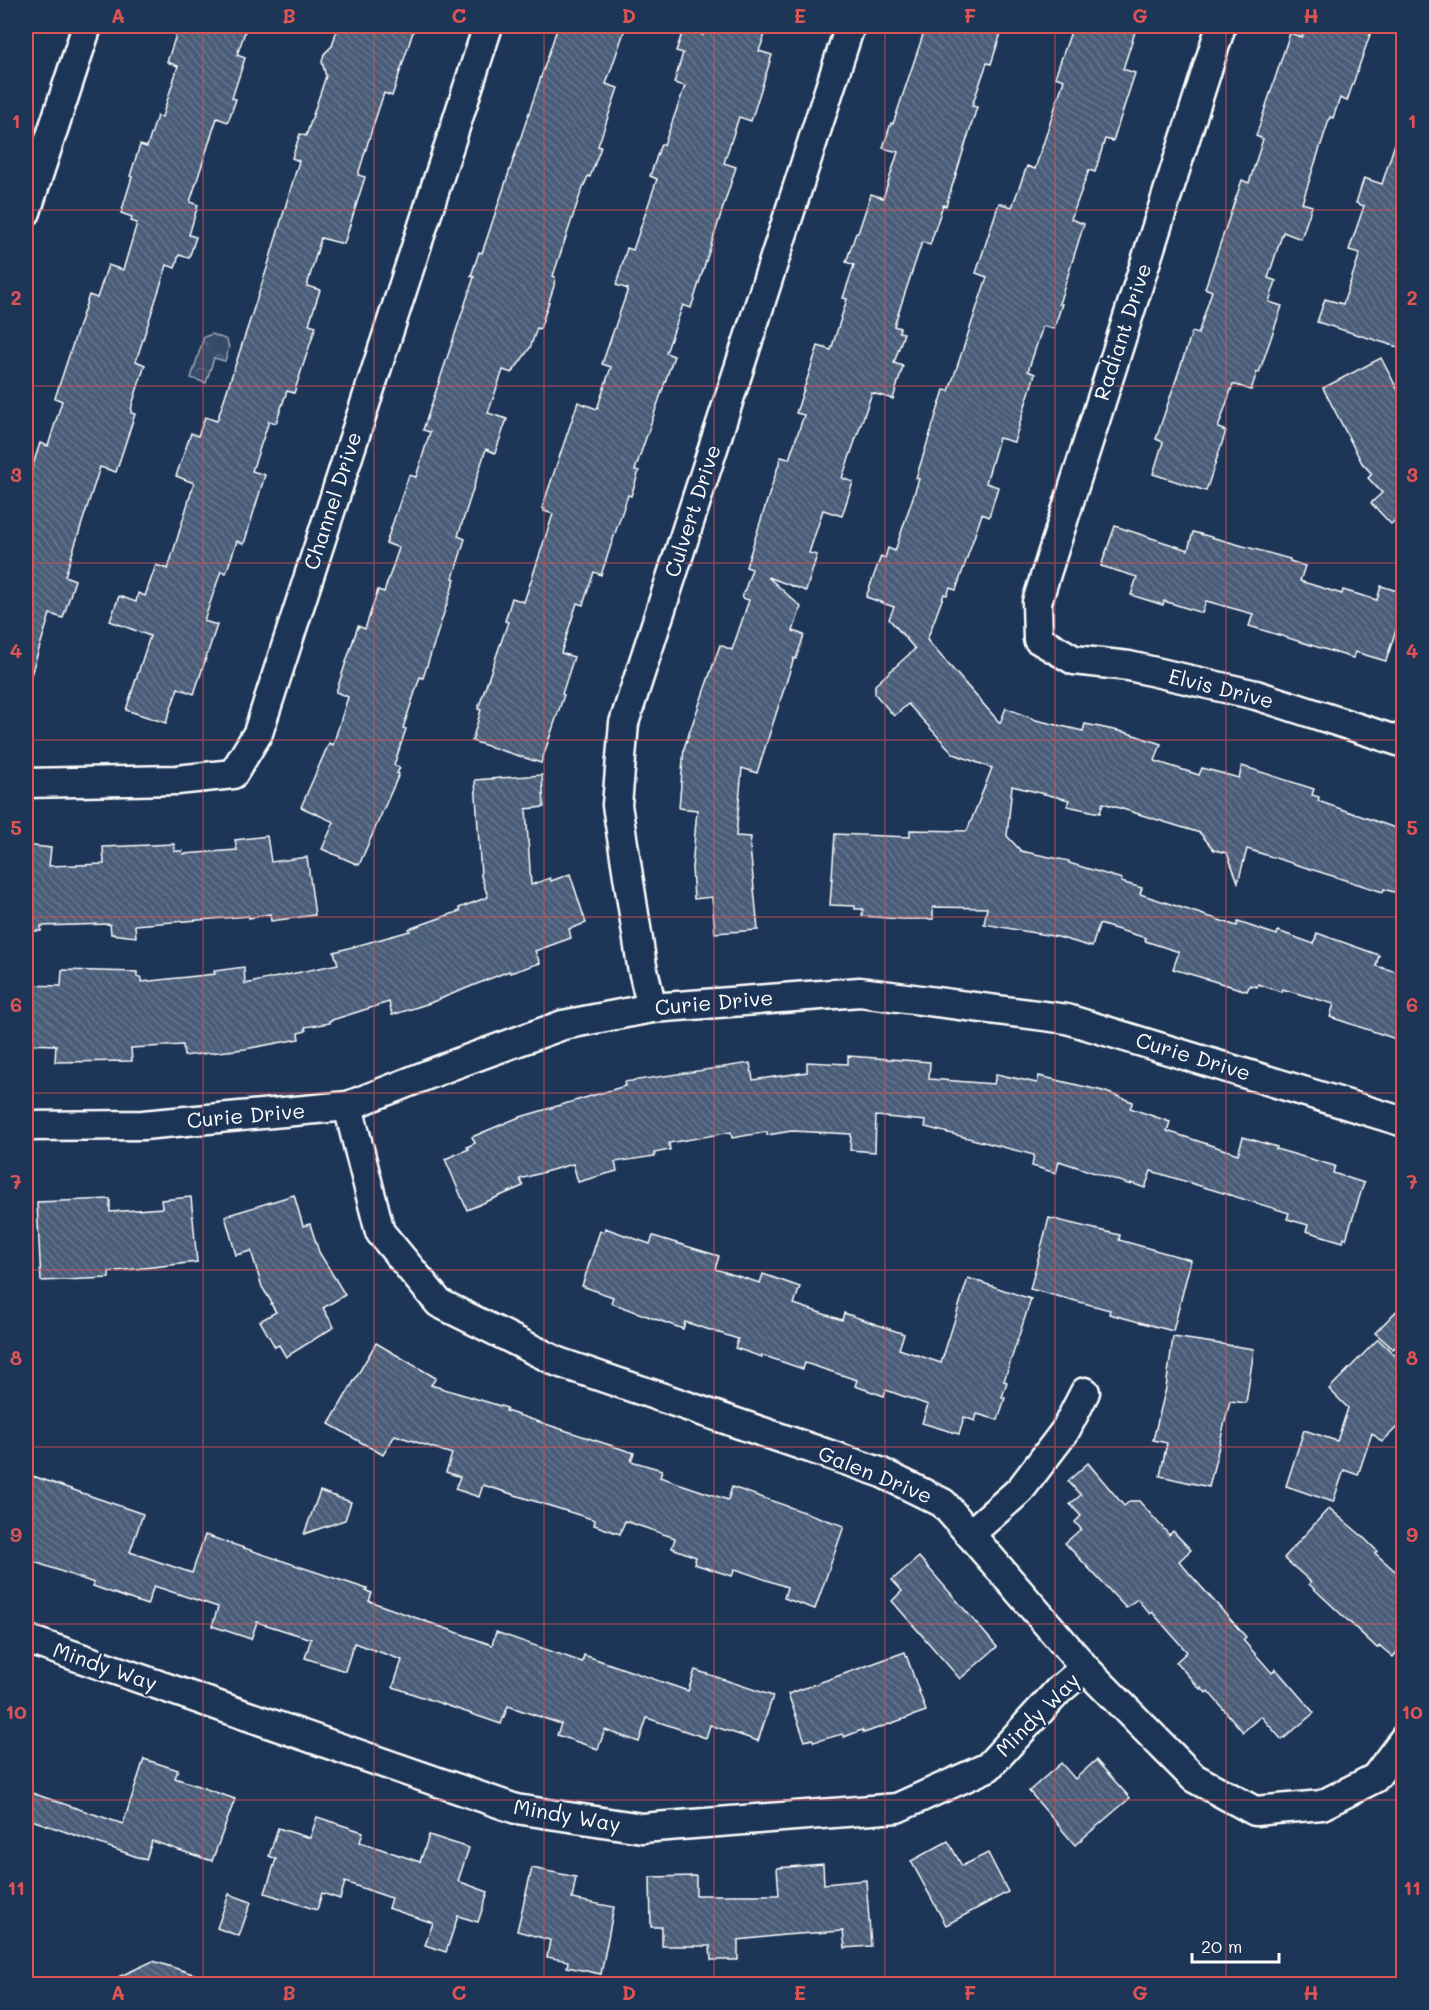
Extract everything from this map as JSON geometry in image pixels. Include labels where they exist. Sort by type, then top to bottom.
[{"type":"street","points":[[27,201],[87,26]]},
{"type":"street","name":"Channel Drive","points":[[26,783],[177,780],[233,774],[240,764],[258,733],[488,26]]},
{"type":"street","name":"Culvert Drive","points":[[652,1008],[642,966],[617,805],[624,723],[850,26]]},
{"type":"street","name":"Radiant Drive","points":[[1038,639],[1037,602],[1221,26]]},
{"type":"street","name":"Elvis Drive","points":[[1038,639],[1074,660],[1129,666],[1257,695],[1404,743]]},
{"type":"street","name":"Curie Drive","points":[[26,1126],[143,1125],[348,1107],[455,1064],[563,1025],[652,1008],[860,992],[1067,1019],[1404,1122]]},
{"type":"street","name":"Galen Drive","points":[[348,1107],[380,1232],[439,1303],[558,1362],[880,1472],[943,1503],[1085,1668],[1194,1778],[1255,1811],[1322,1805],[1375,1778],[1404,1739]]},
{"type":"street","points":[[970,1534],[1020,1490],[1065,1431],[1084,1392]]},
{"type":"street","name":"Mindy Way","points":[[26,1639],[516,1809],[642,1828],[897,1808],[988,1767],[1058,1691],[1085,1668]]},
{"type":"green space","points":[[212,334],[227,340],[229,348],[225,361],[214,358],[206,383],[191,378],[204,337]]},
{"type":"building","points":[[179,26],[247,26],[237,55],[245,58],[232,98],[236,99],[228,122],[217,118],[190,202],[198,205],[189,235],[196,237],[189,258],[179,255],[175,268],[167,265],[136,361],[145,365],[132,405],[131,413],[135,414],[116,472],[100,467],[65,576],[75,580],[63,618],[50,614],[31,675],[26,674],[26,487],[40,443],[48,446],[62,401],[55,398],[89,295],[97,298],[108,265],[123,270],[137,223],[131,221],[132,217],[121,213],[140,145],[147,147],[157,116],[162,117],[178,66],[167,62]]},
{"type":"building","points":[[338,26],[415,26],[392,96],[384,93],[373,126],[358,175],[365,177],[344,244],[321,238],[307,286],[320,290],[309,324],[316,326],[294,393],[287,391],[276,423],[269,421],[252,471],[265,475],[244,544],[237,541],[226,573],[221,571],[204,621],[217,625],[194,694],[178,688],[166,723],[126,710],[150,636],[110,621],[119,596],[136,602],[138,593],[145,596],[156,565],[168,569],[194,483],[176,476],[191,433],[198,436],[205,417],[217,421],[299,161],[292,158],[300,134],[306,136],[326,76],[322,62],[324,54],[332,46]]},
{"type":"building","points":[[558,26],[626,26],[606,84],[618,88],[598,146],[601,147],[590,177],[588,176],[580,195],[553,276],[555,277],[554,286],[540,329],[537,328],[530,348],[512,373],[503,370],[488,413],[507,419],[495,453],[486,449],[458,536],[465,539],[453,578],[455,579],[423,678],[420,677],[403,728],[406,729],[394,765],[400,768],[397,773],[399,774],[359,865],[322,849],[334,822],[301,807],[329,743],[333,745],[348,697],[336,692],[358,626],[365,629],[378,590],[384,592],[399,548],[386,543],[409,475],[416,477],[430,432],[423,430],[474,277],[471,276],[479,252],[482,253]]},
{"type":"building","points":[[706,26],[768,26],[759,51],[772,55],[751,121],[739,117],[724,163],[736,167],[691,308],[683,305],[666,353],[674,356],[635,470],[639,471],[631,496],[628,495],[601,575],[594,572],[583,605],[577,603],[561,653],[574,657],[541,763],[472,741],[481,710],[478,709],[508,622],[505,621],[512,598],[524,602],[553,514],[542,508],[578,402],[597,409],[611,367],[602,364],[628,289],[616,285],[627,248],[633,250],[657,179],[650,176],[661,144],[664,145],[685,86],[674,83],[683,53],[676,51],[684,28],[703,35]]},
{"type":"building","points":[[926,26],[988,26],[1002,30],[991,64],[987,63],[972,106],[977,107],[946,206],[943,205],[930,245],[922,242],[894,326],[900,328],[899,332],[904,333],[894,363],[903,366],[893,399],[872,393],[842,478],[853,482],[842,516],[823,510],[809,553],[817,555],[806,591],[768,577],[801,607],[793,631],[804,635],[796,659],[794,658],[757,773],[742,768],[736,836],[751,837],[758,930],[715,933],[712,897],[694,899],[692,868],[697,810],[679,808],[684,748],[720,645],[732,650],[749,600],[742,598],[752,569],[746,567],[781,457],[789,459],[804,415],[796,413],[818,346],[831,350],[847,299],[843,298],[854,265],[846,262],[856,233],[858,233],[871,194],[883,198],[898,152],[883,148]]},
{"type":"building","points":[[1073,26],[1137,26],[1123,69],[1135,73],[1113,141],[1105,139],[1095,172],[1089,170],[1071,219],[1084,224],[1059,304],[1062,304],[1054,329],[1043,326],[1028,371],[1035,374],[1014,442],[999,438],[986,483],[998,487],[989,517],[982,514],[956,590],[950,588],[947,595],[944,594],[927,640],[1000,723],[1006,708],[1036,720],[1083,731],[1085,724],[1128,733],[1161,744],[1155,761],[1199,775],[1202,768],[1239,778],[1242,766],[1314,789],[1312,795],[1319,797],[1318,801],[1404,831],[1404,895],[1384,889],[1383,892],[1247,849],[1238,882],[1227,853],[1214,850],[1200,833],[1103,803],[1100,813],[1067,806],[1069,800],[1012,786],[1007,836],[1021,851],[1069,861],[1069,863],[1122,879],[1121,882],[1142,888],[1140,894],[1237,926],[1238,922],[1277,935],[1278,931],[1314,944],[1317,933],[1379,955],[1376,966],[1404,974],[1404,1033],[1398,1031],[1396,1039],[1330,1017],[1334,1004],[1282,989],[1281,992],[1258,984],[1257,987],[1250,985],[1247,991],[1173,969],[1179,952],[1145,941],[1146,938],[1099,924],[1092,947],[1058,937],[984,924],[987,908],[933,907],[933,919],[902,919],[862,916],[863,909],[855,909],[855,906],[830,905],[835,834],[910,837],[910,830],[967,831],[992,768],[954,754],[908,704],[894,716],[875,694],[875,685],[915,649],[889,619],[894,607],[866,597],[881,556],[885,558],[888,548],[895,551],[919,479],[916,478],[944,390],[949,391],[987,277],[976,273],[999,203],[1012,207],[1027,166],[1035,169],[1064,80],[1055,77]]},
{"type":"building","points":[[1306,26],[1373,26],[1347,101],[1340,98],[1333,118],[1330,117],[1302,203],[1312,206],[1301,239],[1283,232],[1268,278],[1276,281],[1269,302],[1282,306],[1251,390],[1233,384],[1218,428],[1226,431],[1206,491],[1153,474],[1163,442],[1156,439],[1192,332],[1198,334],[1212,291],[1205,288],[1242,180],[1249,183],[1263,139],[1256,136],[1290,33],[1302,37]]},
{"type":"building","points":[[1399,131],[1404,132],[1404,349],[1317,322],[1325,299],[1343,304],[1360,253],[1349,250],[1364,206],[1356,203],[1364,178],[1382,184]]},
{"type":"building","points":[[1381,358],[1404,402],[1404,516],[1402,514],[1391,524],[1371,503],[1382,493],[1368,478],[1372,474],[1362,463],[1323,388]]},
{"type":"building","points":[[1115,526],[1188,550],[1193,532],[1290,559],[1290,561],[1305,566],[1300,581],[1342,594],[1343,590],[1377,600],[1381,586],[1404,593],[1404,605],[1386,661],[1355,652],[1353,658],[1249,626],[1253,614],[1206,601],[1202,613],[1164,601],[1163,605],[1131,595],[1137,577],[1101,566]]},
{"type":"building","points":[[542,775],[544,807],[526,809],[531,885],[570,874],[586,923],[569,929],[571,938],[535,951],[540,963],[510,973],[509,971],[430,1003],[392,1015],[389,1002],[329,1021],[330,1023],[305,1027],[306,1031],[298,1033],[299,1039],[245,1049],[184,1056],[183,1045],[131,1048],[132,1061],[55,1062],[56,1045],[26,1044],[26,985],[61,986],[62,970],[137,972],[137,977],[141,977],[141,982],[215,974],[214,971],[244,967],[245,984],[338,964],[334,952],[410,931],[409,929],[460,911],[459,908],[488,897],[481,876],[475,780]]},
{"type":"building","points":[[267,836],[271,862],[307,857],[315,915],[271,921],[270,914],[249,918],[249,916],[135,925],[136,937],[111,934],[110,924],[41,926],[41,931],[26,931],[26,845],[51,848],[49,866],[104,864],[103,847],[174,844],[174,851],[182,851],[183,854],[237,850],[235,840]]},
{"type":"building","points":[[848,1056],[930,1062],[929,1079],[994,1084],[996,1074],[1037,1083],[1039,1076],[1103,1091],[1133,1102],[1130,1108],[1170,1122],[1167,1131],[1238,1154],[1243,1137],[1335,1166],[1333,1173],[1364,1183],[1346,1239],[1344,1238],[1343,1242],[1306,1231],[1308,1225],[1287,1219],[1289,1213],[1151,1171],[1145,1188],[1059,1161],[1056,1173],[1032,1166],[1034,1155],[925,1127],[926,1121],[876,1116],[875,1152],[850,1150],[851,1134],[792,1131],[767,1135],[767,1132],[732,1138],[731,1132],[669,1143],[670,1150],[654,1153],[655,1156],[615,1162],[617,1171],[578,1182],[573,1164],[520,1179],[523,1186],[467,1210],[445,1159],[469,1149],[467,1147],[475,1143],[472,1137],[517,1118],[625,1086],[624,1082],[750,1063],[753,1080],[807,1072],[807,1062],[848,1064]]},
{"type":"building","points":[[294,1195],[303,1226],[310,1224],[319,1252],[345,1295],[323,1308],[334,1327],[286,1357],[279,1345],[275,1347],[260,1321],[276,1312],[262,1287],[251,1251],[236,1255],[225,1216]]},
{"type":"building","points":[[191,1197],[197,1262],[109,1272],[109,1278],[41,1281],[37,1202],[110,1199],[110,1212],[162,1208],[161,1200]]},
{"type":"building","points":[[1049,1218],[1120,1235],[1119,1240],[1191,1260],[1173,1331],[1109,1314],[1110,1310],[1030,1289]]},
{"type":"building","points":[[605,1228],[650,1244],[653,1236],[719,1256],[715,1269],[760,1283],[763,1274],[800,1287],[794,1304],[842,1320],[844,1313],[904,1334],[899,1349],[941,1363],[968,1278],[1031,1299],[1004,1381],[1007,1382],[1002,1397],[1005,1398],[998,1420],[977,1414],[975,1421],[964,1417],[959,1434],[922,1423],[928,1405],[886,1390],[884,1396],[855,1386],[857,1380],[805,1363],[803,1369],[762,1355],[762,1357],[735,1348],[738,1339],[685,1322],[683,1329],[611,1303],[613,1297],[582,1286],[600,1231],[604,1232]]},
{"type":"building","points":[[1404,1303],[1404,1338],[1393,1349],[1375,1333]]},
{"type":"building","points":[[1173,1337],[1254,1349],[1246,1403],[1230,1401],[1209,1487],[1160,1476],[1167,1443],[1153,1440],[1166,1388]]},
{"type":"building","points":[[1378,1339],[1404,1364],[1404,1420],[1382,1442],[1372,1433],[1358,1475],[1344,1470],[1333,1502],[1286,1486],[1304,1430],[1337,1441],[1348,1408],[1329,1389]]},
{"type":"building","points":[[376,1343],[436,1378],[431,1385],[507,1408],[506,1411],[634,1453],[631,1461],[662,1470],[660,1477],[728,1500],[732,1487],[844,1526],[815,1609],[784,1598],[787,1587],[735,1569],[732,1576],[694,1564],[696,1557],[672,1548],[675,1538],[625,1521],[620,1534],[594,1525],[595,1520],[483,1485],[479,1497],[455,1489],[460,1477],[446,1472],[452,1454],[395,1435],[383,1455],[329,1424]]},
{"type":"building","points":[[1088,1463],[1124,1506],[1130,1501],[1139,1501],[1169,1535],[1173,1531],[1191,1550],[1179,1561],[1246,1637],[1243,1640],[1272,1673],[1276,1669],[1314,1713],[1282,1740],[1261,1716],[1243,1732],[1208,1691],[1206,1693],[1201,1687],[1200,1689],[1176,1662],[1187,1652],[1152,1612],[1150,1614],[1137,1599],[1126,1608],[1065,1543],[1081,1529],[1075,1522],[1081,1516],[1070,1504],[1081,1495],[1068,1481]]},
{"type":"building","points":[[33,1476],[143,1514],[130,1552],[192,1573],[205,1535],[367,1589],[366,1591],[372,1593],[369,1601],[492,1645],[496,1632],[582,1662],[584,1655],[688,1691],[695,1670],[773,1696],[758,1741],[710,1725],[706,1738],[647,1718],[639,1742],[605,1730],[598,1749],[557,1735],[561,1724],[508,1706],[501,1724],[393,1687],[402,1660],[354,1643],[345,1671],[305,1658],[311,1639],[257,1622],[251,1639],[212,1626],[218,1607],[154,1586],[147,1605],[26,1559],[26,1499]]},
{"type":"building","points":[[320,1491],[351,1502],[345,1520],[304,1534]]},
{"type":"building","points":[[1329,1508],[1362,1536],[1377,1551],[1375,1553],[1404,1579],[1404,1643],[1393,1657],[1380,1646],[1377,1648],[1284,1558]]},
{"type":"building","points":[[919,1557],[997,1647],[960,1679],[892,1601],[902,1591],[892,1580]]},
{"type":"building","points":[[905,1652],[926,1711],[864,1733],[862,1730],[844,1737],[842,1734],[814,1742],[812,1739],[805,1741],[788,1694]]},
{"type":"building","points":[[144,1759],[178,1770],[175,1778],[235,1799],[212,1861],[152,1841],[146,1860],[26,1818],[26,1791],[123,1824]]},
{"type":"building","points":[[1096,1760],[1130,1798],[1075,1845],[1029,1791],[1061,1763],[1075,1779]]},
{"type":"building","points":[[317,1817],[363,1832],[360,1842],[420,1862],[429,1835],[469,1848],[458,1881],[488,1892],[478,1922],[458,1916],[446,1952],[425,1945],[433,1923],[388,1908],[391,1898],[345,1882],[340,1899],[322,1893],[317,1910],[265,1893],[276,1859],[269,1856],[278,1828],[310,1838]]},
{"type":"building","points":[[948,1841],[962,1866],[988,1853],[1008,1892],[946,1925],[911,1861]]},
{"type":"building","points":[[823,1864],[824,1884],[866,1880],[871,1946],[845,1948],[843,1931],[784,1935],[738,1940],[738,1960],[711,1960],[710,1946],[662,1946],[662,1927],[651,1927],[650,1877],[696,1876],[696,1895],[779,1895],[777,1868]]},
{"type":"building","points":[[532,1868],[576,1877],[572,1899],[614,1907],[601,1974],[567,1967],[568,1961],[547,1957],[550,1940],[517,1931]]},
{"type":"building","points":[[229,1894],[251,1902],[239,1936],[217,1928]]},
{"type":"building","points":[[153,1961],[212,1980],[211,1984],[103,1984]]}]
